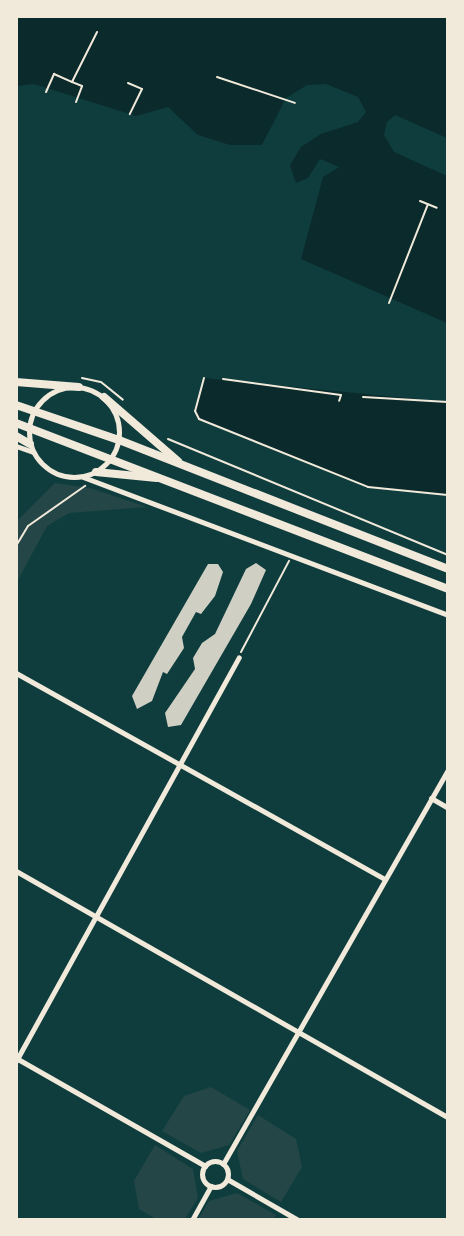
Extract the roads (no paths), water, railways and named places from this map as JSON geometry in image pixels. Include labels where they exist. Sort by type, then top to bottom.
[{"type":"main road","points":[[16,382],[79,387]]},
{"type":"main road","points":[[104,397],[186,468]]},
{"type":"main road","points":[[16,405],[119,440],[447,569]]},
{"type":"main road","points":[[16,423],[112,457],[447,589]]},
{"type":"main road","points":[[16,436],[32,448]]},
{"type":"main road","points":[[96,472],[166,478]]},
{"type":"street","points":[[83,477],[96,472],[112,457],[119,440],[117,417],[104,397],[79,387],[61,388],[34,411],[29,427],[32,448],[51,471],[83,477],[293,554],[447,615]]},
{"type":"street","points":[[16,446],[32,448]]},
{"type":"street","points":[[224,1164],[205,1166],[17,1059],[238,657]]},
{"type":"street","points":[[16,673],[384,879]]},
{"type":"street","points":[[298,1220],[227,1179],[224,1164],[447,770]]},
{"type":"street","points":[[431,798],[447,808]]},
{"type":"street","points":[[16,871],[447,1117]]},
{"type":"street","points":[[205,1166],[203,1180],[211,1186]]},
{"type":"street","points":[[192,1220],[211,1186],[227,1179]]}]
